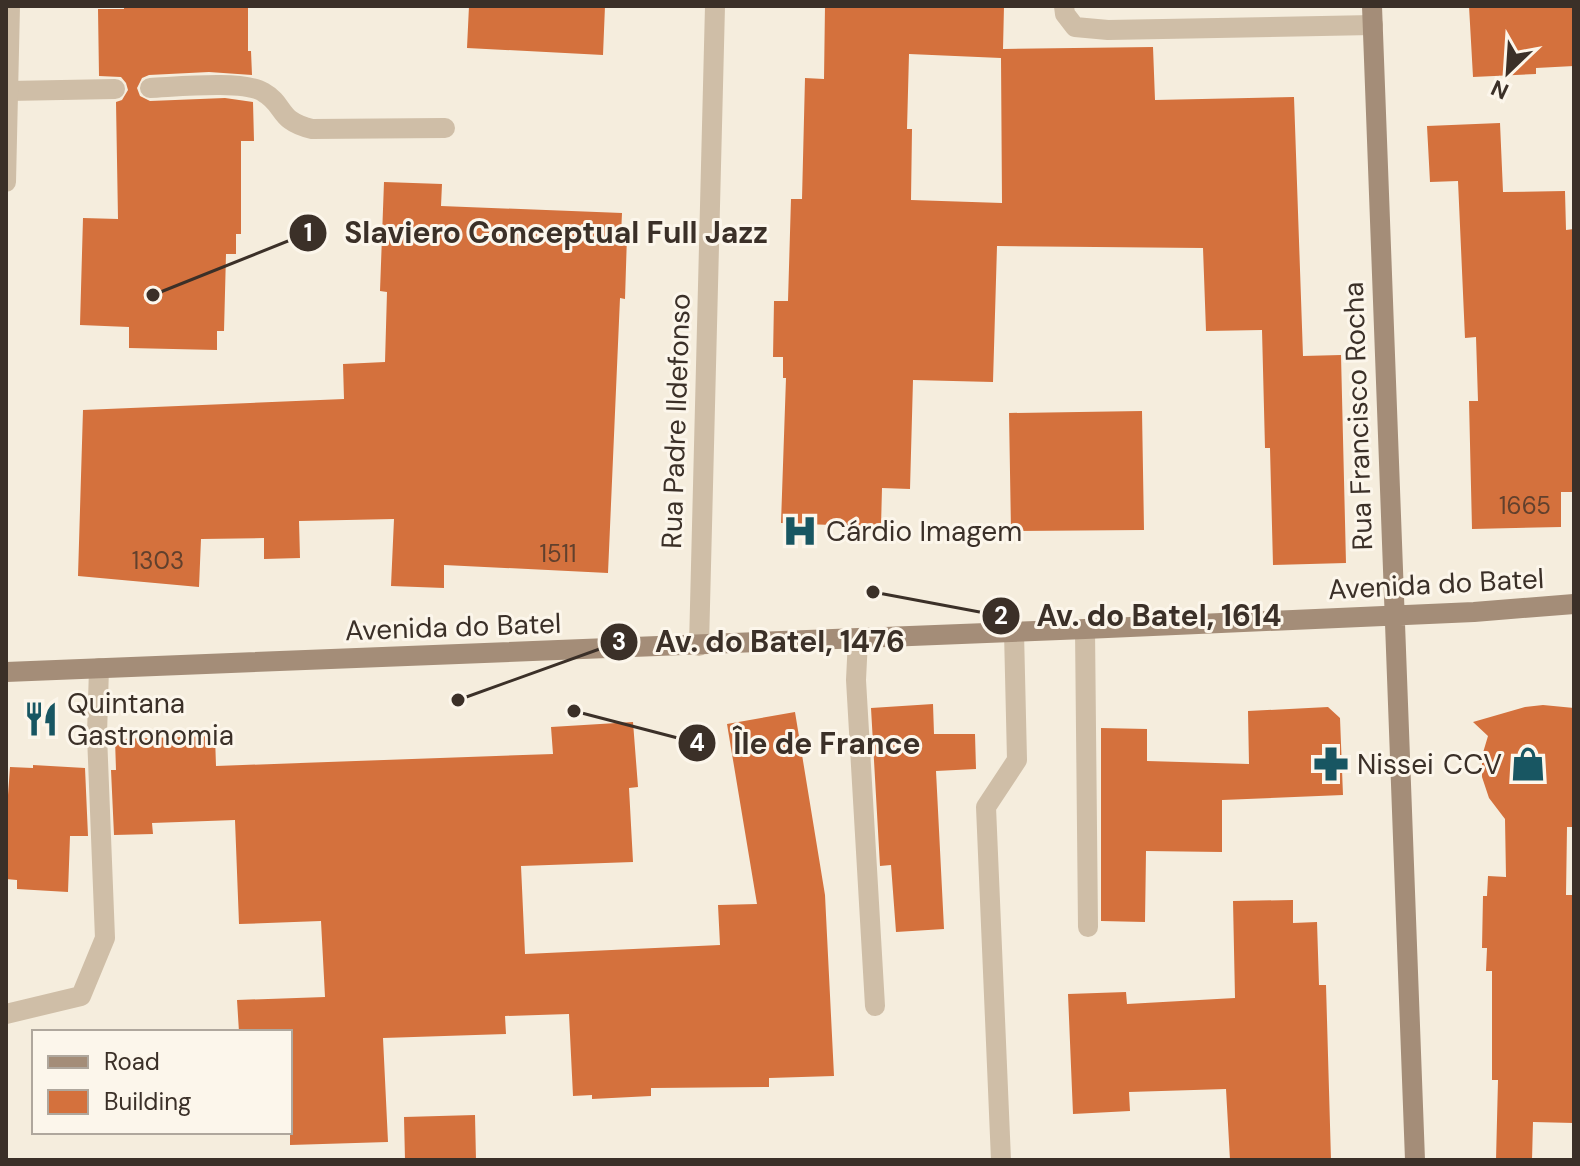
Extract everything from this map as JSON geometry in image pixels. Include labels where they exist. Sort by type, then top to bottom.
[{"type":"main road","name":"Rua Francisco Rocha","points":[[1372,16],[1415,1160]]},
{"type":"main road","name":"Avenida do Batel","points":[[6,672],[699,646],[1574,604]]},
{"type":"street","points":[[6,182],[10,6]]},
{"type":"street","name":"Rua Padre Ildefonso","points":[[699,646],[715,6]]},
{"type":"street","points":[[1064,6],[1065,14],[1075,27],[1108,30],[1372,16]]},
{"type":"street","points":[[150,88],[245,86],[261,90],[272,98],[285,117],[298,126],[312,129],[445,128]]},
{"type":"street","points":[[8,91],[115,89]]},
{"type":"street","points":[[1085,629],[1088,927]]},
{"type":"street","points":[[1001,1160],[986,807],[1017,760],[1014,632]]},
{"type":"street","points":[[858,639],[856,680],[875,1006]]},
{"type":"street","points":[[6,1014],[81,996],[105,938],[97,735],[99,668]]},
{"type":"building","points":[[124,6],[248,7],[248,51],[251,51],[252,75],[209,72],[149,75],[142,78],[137,88],[140,96],[150,101],[225,98],[253,102],[254,141],[241,141],[241,234],[236,234],[236,254],[226,254],[224,331],[217,331],[217,350],[129,348],[129,327],[80,325],[83,218],[118,219],[116,102],[122,100],[128,90],[121,77],[99,76],[98,9],[124,9]]},
{"type":"building","points":[[469,6],[605,6],[603,55],[467,48]]},
{"type":"building","points":[[825,6],[1004,6],[1003,49],[1153,47],[1155,100],[1294,97],[1303,356],[1341,355],[1346,563],[1273,565],[1270,448],[1265,448],[1262,330],[1206,331],[1203,248],[997,246],[993,382],[913,380],[910,489],[882,488],[881,527],[781,523],[786,378],[783,378],[783,357],[773,357],[774,301],[788,301],[791,199],[802,199],[805,78],[824,79]],"holes":[[[909,54],[1001,58],[1002,203],[911,200],[912,129],[907,129]]]},
{"type":"building","points":[[1469,6],[1574,6],[1574,66],[1536,68],[1536,74],[1473,77]]},
{"type":"building","points":[[1500,123],[1503,192],[1565,191],[1566,230],[1574,229],[1574,492],[1561,492],[1561,527],[1472,529],[1469,401],[1478,401],[1476,337],[1465,338],[1458,181],[1430,182],[1427,126]]},
{"type":"building","points":[[384,182],[442,184],[441,206],[622,213],[621,235],[627,235],[625,299],[620,298],[608,573],[444,565],[444,588],[391,586],[394,519],[299,521],[300,558],[264,559],[264,538],[201,539],[199,587],[78,576],[83,410],[344,399],[343,364],[385,362],[387,292],[380,291]]},
{"type":"building","points":[[1142,411],[1144,530],[1011,531],[1009,413]]},
{"type":"building","points":[[933,704],[934,734],[975,734],[976,769],[936,771],[944,929],[896,932],[891,865],[880,866],[871,708]]},
{"type":"building","points":[[1543,705],[1574,708],[1574,827],[1567,827],[1566,895],[1574,895],[1574,1123],[1533,1122],[1532,1160],[1496,1160],[1498,1080],[1492,1080],[1492,971],[1486,971],[1487,948],[1482,948],[1483,896],[1487,896],[1488,876],[1506,877],[1505,819],[1489,798],[1482,777],[1482,756],[1488,736],[1473,722]]},
{"type":"building","points":[[1328,707],[1340,718],[1343,795],[1222,800],[1222,852],[1146,851],[1145,922],[1101,921],[1101,728],[1147,729],[1147,761],[1249,764],[1248,711]]},
{"type":"building","points":[[795,712],[825,895],[834,1076],[769,1078],[769,1087],[651,1088],[651,1096],[592,1099],[592,1095],[573,1096],[569,1014],[505,1016],[506,1034],[383,1038],[388,1142],[290,1145],[292,1030],[239,1030],[237,1000],[325,997],[321,921],[239,924],[235,820],[152,823],[153,834],[114,835],[111,770],[116,770],[115,739],[215,736],[216,766],[553,754],[551,727],[633,722],[638,787],[629,788],[633,862],[521,866],[525,954],[720,945],[718,905],[757,904],[727,724]]},
{"type":"building","points":[[33,765],[85,768],[88,836],[70,836],[68,892],[17,889],[17,880],[6,879],[10,767],[33,768]]},
{"type":"building","points":[[1293,900],[1293,923],[1317,922],[1319,985],[1326,985],[1331,1160],[1230,1160],[1226,1089],[1129,1092],[1130,1111],[1073,1114],[1068,994],[1126,992],[1127,1004],[1235,998],[1233,901]]},
{"type":"building","points":[[475,1115],[476,1160],[405,1160],[404,1117]]},
{"type":"place","name":"Slaviero Conceptual Full Jazz","points":[[153,295]]},
{"type":"place","name":"Cárdio Imagem","points":[[800,531]]},
{"type":"place","name":"Av. do Batel, 1614","points":[[873,592]]},
{"type":"place","name":"Av. do Batel, 1476","points":[[458,700]]},
{"type":"place","name":"Île de France","points":[[574,711]]},
{"type":"place","name":"Quintana Gastronomia","points":[[41,719]]},
{"type":"place","name":"Nissei","points":[[1331,764]]},
{"type":"place","name":"CCV","points":[[1528,764]]}]
